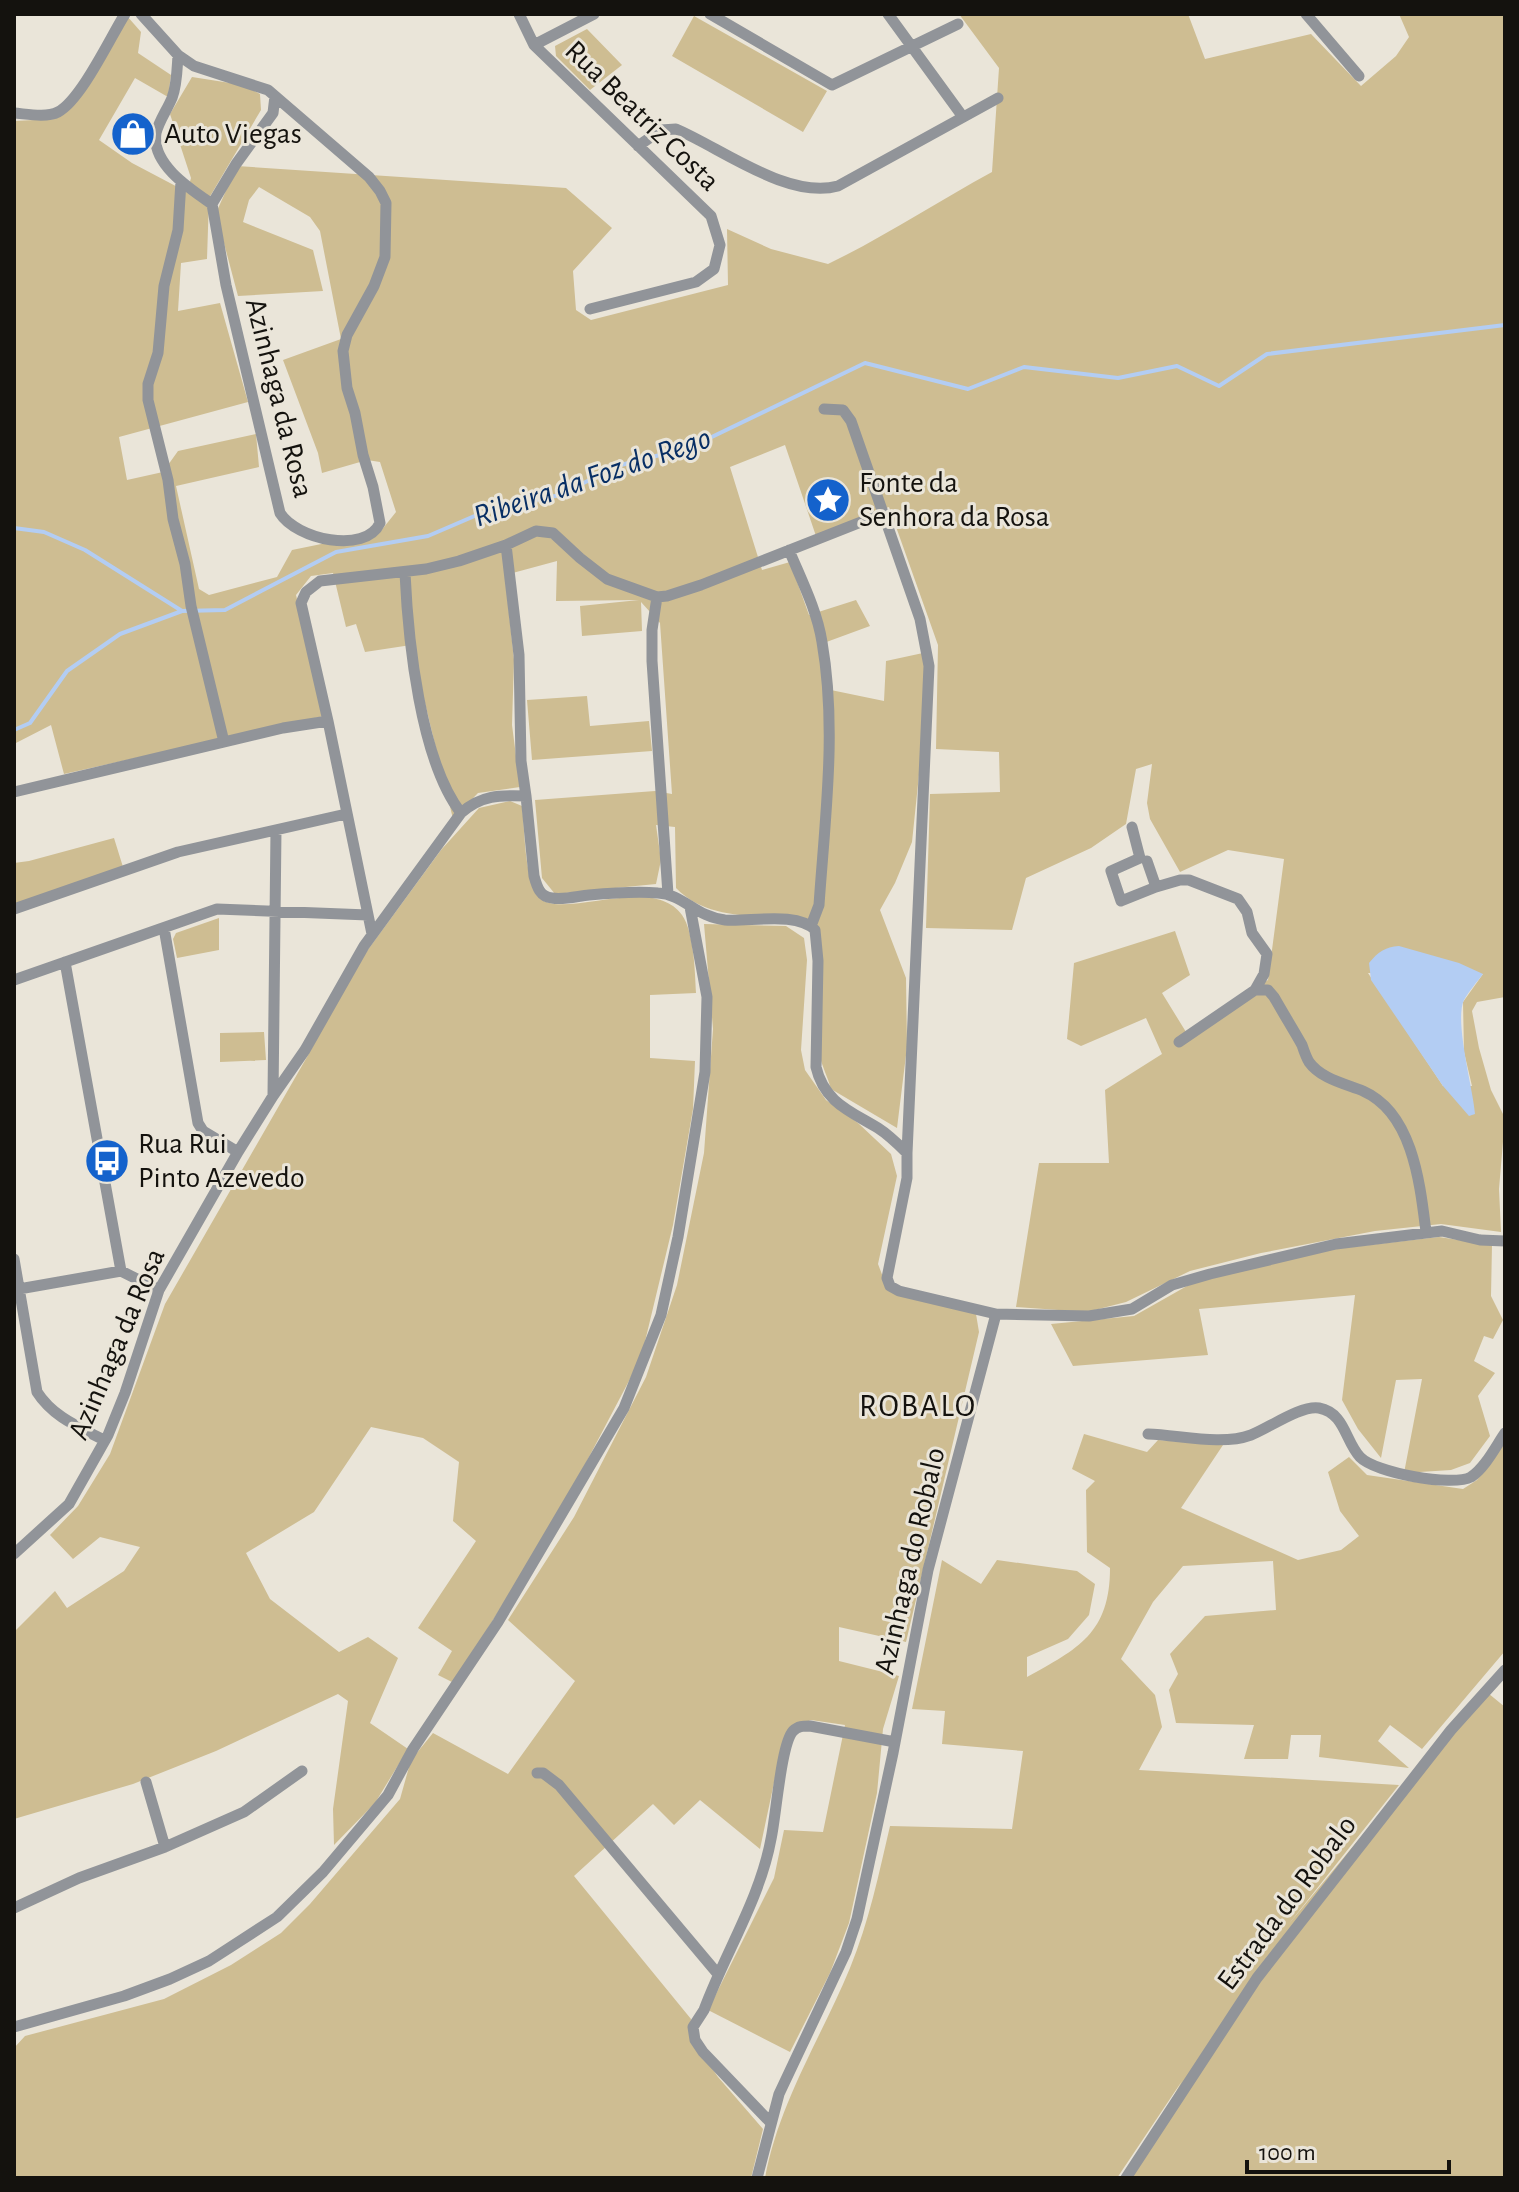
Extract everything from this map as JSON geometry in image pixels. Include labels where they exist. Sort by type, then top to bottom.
[{"type":"street","points":[[14,113],[55,114],[66,106],[78,93],[125,14]]},
{"type":"street","name":"Azinhaga da Rosa","points":[[141,14],[178,55],[194,66],[268,90],[369,177],[386,203],[385,257],[374,286],[347,335],[343,351],[347,388],[380,523],[366,536],[338,540],[308,535],[296,530],[280,513],[226,285],[212,204]]},
{"type":"street","name":"Rua Beatriz Costa","points":[[519,14],[534,45],[711,216],[720,245],[714,269],[696,282],[590,309]]},
{"type":"street","points":[[534,45],[594,14]]},
{"type":"street","points":[[710,14],[832,85],[958,24]]},
{"type":"street","points":[[888,14],[963,117]]},
{"type":"street","points":[[1306,14],[1359,76]]},
{"type":"street","points":[[178,55],[173,96],[159,124],[156,141],[159,153],[181,181],[212,204],[273,113],[275,96]]},
{"type":"street","points":[[638,146],[661,130],[676,129],[757,171],[813,189],[827,189],[838,186],[998,98]]},
{"type":"street","points":[[181,181],[178,230],[164,286],[158,353],[148,384],[148,400],[168,480],[191,606],[224,742]]},
{"type":"street","points":[[824,409],[843,410],[851,421],[920,619],[929,666],[907,1178],[888,1270],[890,1286],[913,1296],[996,1314],[1089,1316],[1132,1309],[1172,1285],[1336,1244],[1442,1231],[1480,1240],[1505,1241]]},
{"type":"street","points":[[372,934],[328,721],[301,610],[303,597],[320,581],[405,573],[459,561],[536,531],[553,533],[607,579],[657,597],[701,585],[884,513]]},
{"type":"street","points":[[506,545],[519,655],[521,761],[537,888],[551,899],[668,894],[705,916],[792,920],[811,926],[818,945],[816,1049],[819,1080],[827,1094],[841,1107],[890,1136],[907,1153]]},
{"type":"street","points":[[789,550],[819,626],[829,708],[829,767],[819,905],[811,926]]},
{"type":"street","points":[[405,573],[407,627],[423,713],[441,779],[461,813]]},
{"type":"street","points":[[657,597],[652,630],[652,661],[668,894]]},
{"type":"street","points":[[14,792],[283,728],[328,721]]},
{"type":"street","name":"Azinhaga da Rosa","points":[[14,1554],[69,1504],[104,1440],[125,1393],[159,1290],[238,1152],[305,1050],[372,934],[461,813],[489,796],[526,796]]},
{"type":"street","points":[[14,909],[207,844],[346,814]]},
{"type":"street","points":[[1132,827],[1140,858],[1111,871],[1121,901],[1156,887],[1189,880],[1238,899],[1247,912],[1252,933],[1267,954],[1264,974],[1255,990],[1179,1042]]},
{"type":"street","points":[[273,1096],[276,830]]},
{"type":"street","points":[[1147,861],[1156,887]]},
{"type":"street","points":[[14,2027],[124,1996],[170,1979],[209,1961],[277,1917],[323,1872],[388,1795],[413,1749],[498,1622],[624,1408],[661,1315],[678,1237],[705,1072],[707,997],[690,907]]},
{"type":"street","points":[[14,980],[217,909],[368,915]]},
{"type":"street","points":[[164,928],[198,1123],[203,1131],[238,1152]]},
{"type":"street","points":[[65,962],[121,1271]]},
{"type":"street","points":[[1255,990],[1268,990],[1274,997],[1310,1064],[1327,1076],[1383,1102],[1394,1116],[1405,1136],[1415,1169],[1426,1232]]},
{"type":"street","points":[[14,1259],[37,1392],[58,1416],[104,1440]]},
{"type":"street","points":[[19,1289],[121,1271],[159,1290]]},
{"type":"street","name":"Azinhaga do Robalo","points":[[757,2178],[779,2094],[850,1941],[857,1919],[928,1570],[996,1314]]},
{"type":"street","points":[[1148,1434],[1227,1440],[1247,1436],[1297,1413],[1318,1408],[1338,1418],[1358,1456],[1369,1465],[1407,1476],[1462,1480],[1476,1473],[1505,1433]]},
{"type":"street","name":"Estrada do Robalo","points":[[1126,2178],[1257,1978],[1451,1730],[1505,1670]]},
{"type":"street","points":[[771,2123],[703,2052],[692,2034],[762,1873],[771,1842],[791,1733],[798,1727],[810,1726],[895,1742]]},
{"type":"street","points":[[14,1908],[79,1878],[165,1847],[244,1812],[302,1771]]},
{"type":"street","points":[[537,1773],[550,1777],[567,1794],[717,1973]]},
{"type":"street","points":[[146,1782],[165,1847]]},
{"type":"shaded area","points":[[959,14],[1188,14],[1205,59],[1311,34],[1361,86],[1396,56],[1409,37],[1399,14],[1505,14],[1505,997],[1477,1002],[1472,1011],[1491,1090],[1505,1118],[1499,1189],[1501,1232],[1441,1224],[1375,1231],[1261,1253],[1190,1271],[1126,1302],[1087,1312],[1016,1307],[1039,1163],[1109,1163],[1105,1090],[1162,1054],[1146,1018],[1081,1046],[1067,1039],[1074,963],[1175,931],[1190,975],[1162,993],[1186,1032],[1268,980],[1284,859],[1228,850],[1180,872],[1150,819],[1147,803],[1152,764],[1136,769],[1126,824],[1091,848],[1026,878],[1012,930],[926,928],[930,794],[1000,792],[999,752],[936,749],[938,645],[889,507],[816,536],[785,445],[730,467],[762,570],[790,562],[809,615],[856,600],[870,626],[821,644],[826,689],[884,701],[886,661],[923,653],[928,688],[912,842],[880,910],[906,978],[907,1047],[897,1128],[831,1089],[819,1054],[821,971],[813,934],[800,922],[780,917],[724,913],[687,897],[676,888],[675,827],[656,825],[661,860],[656,884],[555,894],[542,878],[535,800],[655,791],[672,794],[660,623],[641,602],[642,631],[582,636],[580,606],[639,600],[556,601],[557,561],[505,575],[514,660],[512,725],[520,787],[478,793],[453,819],[411,645],[365,652],[356,624],[346,627],[333,573],[311,576],[296,595],[324,716],[64,774],[51,725],[14,744],[14,121],[55,119],[79,96],[127,16],[141,32],[138,53],[171,75],[168,97],[135,78],[99,140],[132,163],[187,192],[191,178],[170,114],[192,77],[243,85],[260,94],[261,110],[209,198],[207,259],[181,263],[178,311],[220,303],[248,402],[119,437],[127,480],[163,472],[178,451],[256,434],[259,467],[176,486],[199,589],[209,595],[277,577],[292,550],[380,532],[396,512],[380,462],[367,460],[322,473],[318,453],[283,360],[341,339],[320,231],[310,217],[259,187],[249,200],[243,222],[313,250],[323,291],[238,296],[216,213],[237,166],[566,188],[612,228],[573,271],[576,310],[591,320],[728,285],[727,229],[771,249],[828,264],[992,172],[999,68]],"holes":[[[1368,973],[1483,974],[1463,1002],[1464,1052],[1472,1086],[1443,1086]]]},
{"type":"shaded area","points":[[694,16],[827,91],[803,132],[672,56]]},
{"type":"shaded area","points":[[587,29],[622,65],[590,90],[556,56],[555,46]]},
{"type":"shaded area","points":[[587,696],[590,726],[649,721],[652,751],[532,760],[527,700]]},
{"type":"shaded area","points":[[510,801],[522,806],[530,877],[538,896],[548,903],[564,904],[628,897],[650,898],[668,903],[682,915],[689,931],[696,993],[650,995],[650,1058],[695,1061],[693,1109],[673,1225],[641,1358],[559,1514],[455,1681],[438,1675],[452,1651],[418,1628],[476,1541],[453,1521],[459,1462],[423,1438],[371,1427],[314,1512],[246,1553],[270,1599],[339,1652],[368,1637],[398,1658],[370,1723],[408,1749],[375,1803],[334,1845],[333,1809],[348,1701],[338,1694],[216,1751],[133,1784],[14,1819],[14,1632],[55,1591],[67,1608],[124,1571],[140,1547],[100,1537],[73,1559],[50,1535],[78,1506],[110,1454],[165,1304],[356,966],[441,850],[479,808]]},
{"type":"shaded area","points":[[114,838],[123,867],[14,905],[14,863]]},
{"type":"shaded area","points":[[219,918],[219,950],[177,958],[173,939],[176,933]]},
{"type":"shaded area","points":[[704,924],[786,926],[804,938],[807,960],[801,1050],[805,1070],[826,1100],[858,1123],[891,1154],[897,1176],[878,1264],[886,1285],[976,1314],[979,1332],[906,1642],[839,1627],[839,1661],[899,1676],[883,1729],[877,1793],[849,1923],[830,1973],[790,2052],[708,2010],[774,1878],[784,1830],[823,1832],[845,1725],[811,1720],[792,1728],[779,1759],[760,1849],[700,1800],[674,1825],[653,1804],[574,1876],[691,2019],[689,2035],[718,2077],[763,2129],[751,2178],[14,2178],[14,2048],[25,2036],[164,1999],[231,1965],[281,1933],[310,1904],[400,1799],[411,1760],[433,1733],[508,1774],[575,1681],[508,1620],[574,1517],[646,1377],[677,1285],[704,1153],[713,1029]]},
{"type":"shaded area","points":[[264,1032],[266,1060],[220,1062],[220,1033]]},
{"type":"shaded area","points":[[1439,1237],[1492,1245],[1491,1296],[1503,1320],[1493,1339],[1484,1336],[1474,1361],[1495,1373],[1478,1396],[1490,1436],[1470,1463],[1451,1470],[1404,1473],[1422,1379],[1396,1380],[1381,1458],[1358,1429],[1342,1400],[1355,1295],[1199,1309],[1208,1355],[1073,1366],[1051,1324],[1134,1316],[1194,1282],[1334,1249]]},
{"type":"shaded area","points":[[1084,1434],[1147,1452],[1158,1440],[1223,1445],[1181,1508],[1298,1560],[1341,1550],[1359,1536],[1340,1511],[1328,1472],[1349,1457],[1367,1475],[1463,1489],[1477,1480],[1504,1444],[1505,1651],[1422,1749],[1390,1725],[1378,1741],[1409,1768],[1319,1757],[1321,1735],[1291,1735],[1288,1759],[1244,1759],[1254,1725],[1176,1723],[1169,1690],[1178,1674],[1170,1654],[1205,1616],[1276,1610],[1273,1561],[1183,1566],[1153,1602],[1121,1659],[1155,1695],[1162,1727],[1139,1770],[1399,1785],[1288,1925],[1483,1689],[1505,1707],[1505,2178],[1127,2178],[1182,2081],[1117,2178],[765,2178],[771,2150],[790,2097],[857,1951],[890,1826],[1012,1829],[1023,1751],[942,1744],[945,1711],[912,1709],[942,1560],[981,1584],[997,1560],[1077,1571],[1095,1584],[1089,1615],[1068,1639],[1027,1657],[1027,1677],[1076,1647],[1097,1624],[1109,1590],[1110,1568],[1087,1552],[1086,1490],[1095,1481],[1072,1469]]},
{"type":"water","points":[[1399,946],[1459,963],[1483,974],[1464,1000],[1461,1023],[1475,1114],[1469,1116],[1443,1086],[1371,980],[1369,963],[1382,951]]},
{"type":"waterway","name":"Ribeira da Foz do Rego","points":[[14,528],[44,532],[85,550],[182,611],[225,610],[336,552],[428,536],[491,509],[560,495],[617,466],[691,447],[865,363],[968,389],[1024,367],[1118,378],[1177,366],[1219,386],[1267,354],[1505,325]]},
{"type":"waterway","points":[[14,730],[30,723],[67,671],[120,634],[182,611]]},
{"type":"place","name":"Auto Viegas","points":[[133,134]]},
{"type":"place","name":"Fonte da Senhora da Rosa","points":[[828,500]]},
{"type":"place","name":"Rua Rui Pinto Azevedo","points":[[107,1161]]},
{"type":"district","name":"ROBALO","points":[[918,1406]]}]
